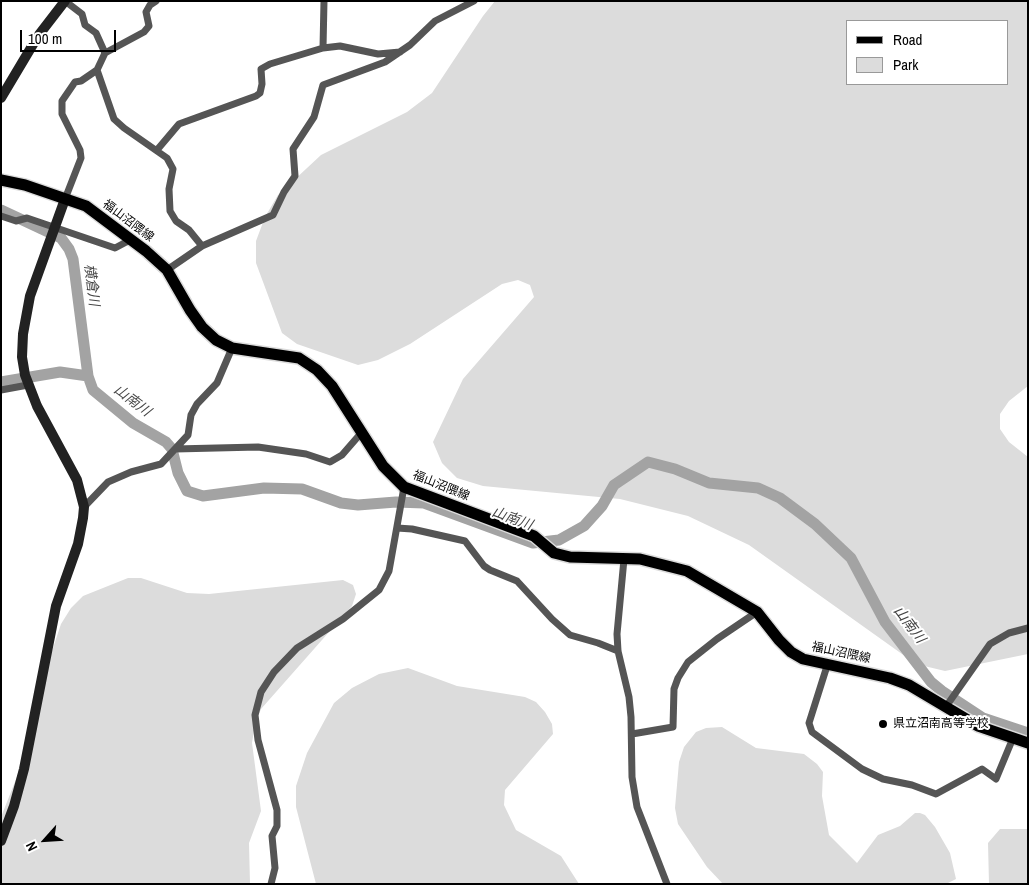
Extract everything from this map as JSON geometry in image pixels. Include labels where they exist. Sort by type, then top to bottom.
[{"type":"main road","name":"福山沼隈線","points":[[1,180],[25,185],[86,206],[167,270],[202,326],[216,340],[232,348],[299,358],[317,370],[332,386],[383,466],[404,487],[543,544],[554,553],[570,557],[648,561],[687,572],[757,612],[791,652],[804,659],[827,666],[890,678],[909,685],[978,726],[1028,743]]},
{"type":"street","points":[[1,98],[38,36],[65,1],[82,14],[85,25],[96,33],[105,53]]},
{"type":"street","points":[[1,841],[14,806],[24,769],[48,640],[56,606],[78,544],[84,507],[77,480],[27,380],[22,357],[23,334],[30,296],[81,158],[80,150],[62,114],[62,101],[75,82],[81,81],[97,70],[105,53],[144,32],[149,26],[146,12],[150,5],[156,1]]},
{"type":"street","points":[[322,48],[324,1]]},
{"type":"street","points":[[167,270],[202,246],[273,215],[284,192],[295,176],[293,149],[314,117],[324,85],[350,77],[385,62],[402,52],[435,21],[474,1]]},
{"type":"street","points":[[157,150],[179,124],[256,96],[260,93],[261,69],[295,54],[340,46],[378,54],[402,52]]},
{"type":"street","points":[[97,70],[114,119],[167,158],[173,169],[169,196],[170,211],[176,220],[189,230],[202,246]]},
{"type":"street","points":[[1,216],[16,222],[27,218],[115,248],[130,240]]},
{"type":"street","points":[[84,507],[108,482],[131,472],[161,464],[188,436],[191,415],[197,404],[217,383],[232,348]]},
{"type":"street","points":[[1,390],[27,380]]},
{"type":"street","points":[[175,449],[258,447],[306,454],[330,462],[342,455],[362,432]]},
{"type":"street","points":[[271,884],[274,868],[272,836],[277,826],[277,810],[258,740],[255,715],[261,692],[274,672],[297,648],[343,619],[379,590],[389,571],[404,487]]},
{"type":"street","points":[[397,528],[412,529],[465,541],[484,566],[517,581],[552,619],[570,635],[598,642],[618,651]]},
{"type":"street","points":[[624,559],[617,634],[618,651],[629,697],[632,734],[632,777],[638,808],[667,884]]},
{"type":"street","points":[[632,734],[673,727],[674,689],[678,678],[688,662],[717,639],[757,612]]},
{"type":"street","points":[[946,706],[990,644],[1009,633],[1028,628]]},
{"type":"street","points":[[827,666],[809,723],[812,732],[862,769],[883,779],[912,785],[936,794],[982,769],[996,779],[1012,738]]},
{"type":"green space","points":[[495,1],[1028,1],[1028,386],[1009,401],[1000,414],[1000,429],[1009,442],[1028,457],[1028,654],[945,671],[916,664],[749,545],[688,516],[620,499],[483,486],[457,478],[442,463],[433,442],[463,379],[534,297],[530,285],[518,280],[502,284],[410,344],[378,360],[358,365],[297,344],[282,333],[256,263],[256,241],[265,217],[278,195],[321,155],[407,112],[432,93]]},
{"type":"green space","points":[[128,578],[141,578],[187,593],[209,594],[343,580],[353,585],[356,594],[352,606],[261,709],[255,724],[252,743],[261,811],[249,843],[250,884],[1,884],[1,817],[24,759],[44,675],[61,624],[71,608],[83,596]]},
{"type":"green space","points":[[408,668],[457,686],[525,697],[536,702],[545,712],[552,724],[553,734],[505,790],[504,805],[516,830],[561,856],[579,884],[316,884],[296,807],[296,786],[307,753],[334,703],[352,688],[379,674]]},
{"type":"green space","points":[[722,727],[756,748],[804,754],[817,764],[823,772],[822,796],[829,835],[857,863],[878,835],[900,826],[915,813],[920,813],[925,815],[935,827],[950,853],[956,879],[946,884],[723,884],[707,867],[678,824],[675,808],[679,762],[684,747],[696,732],[706,728]]},
{"type":"green space","points":[[1000,829],[1028,829],[1028,884],[989,884],[988,843]]},
{"type":"waterway","name":"山南川","points":[[1,210],[61,238],[69,249],[73,259],[88,376],[93,390],[133,423],[166,442],[172,449],[178,473],[187,491],[203,496],[264,488],[302,489],[341,503],[358,505],[396,502],[424,503],[533,543],[559,540],[584,526],[602,506],[614,485],[648,462],[675,469],[709,483],[758,488],[780,498],[815,524],[851,558],[885,622],[931,682],[983,718],[1028,733]]},
{"type":"waterway","name":"山南川","points":[[1,382],[60,372],[88,376]]},
{"type":"place","name":"県立沼南高等学校","points":[[883,724]]},
{"type":"water label","name":"横倉川","points":[[91,285]]}]
